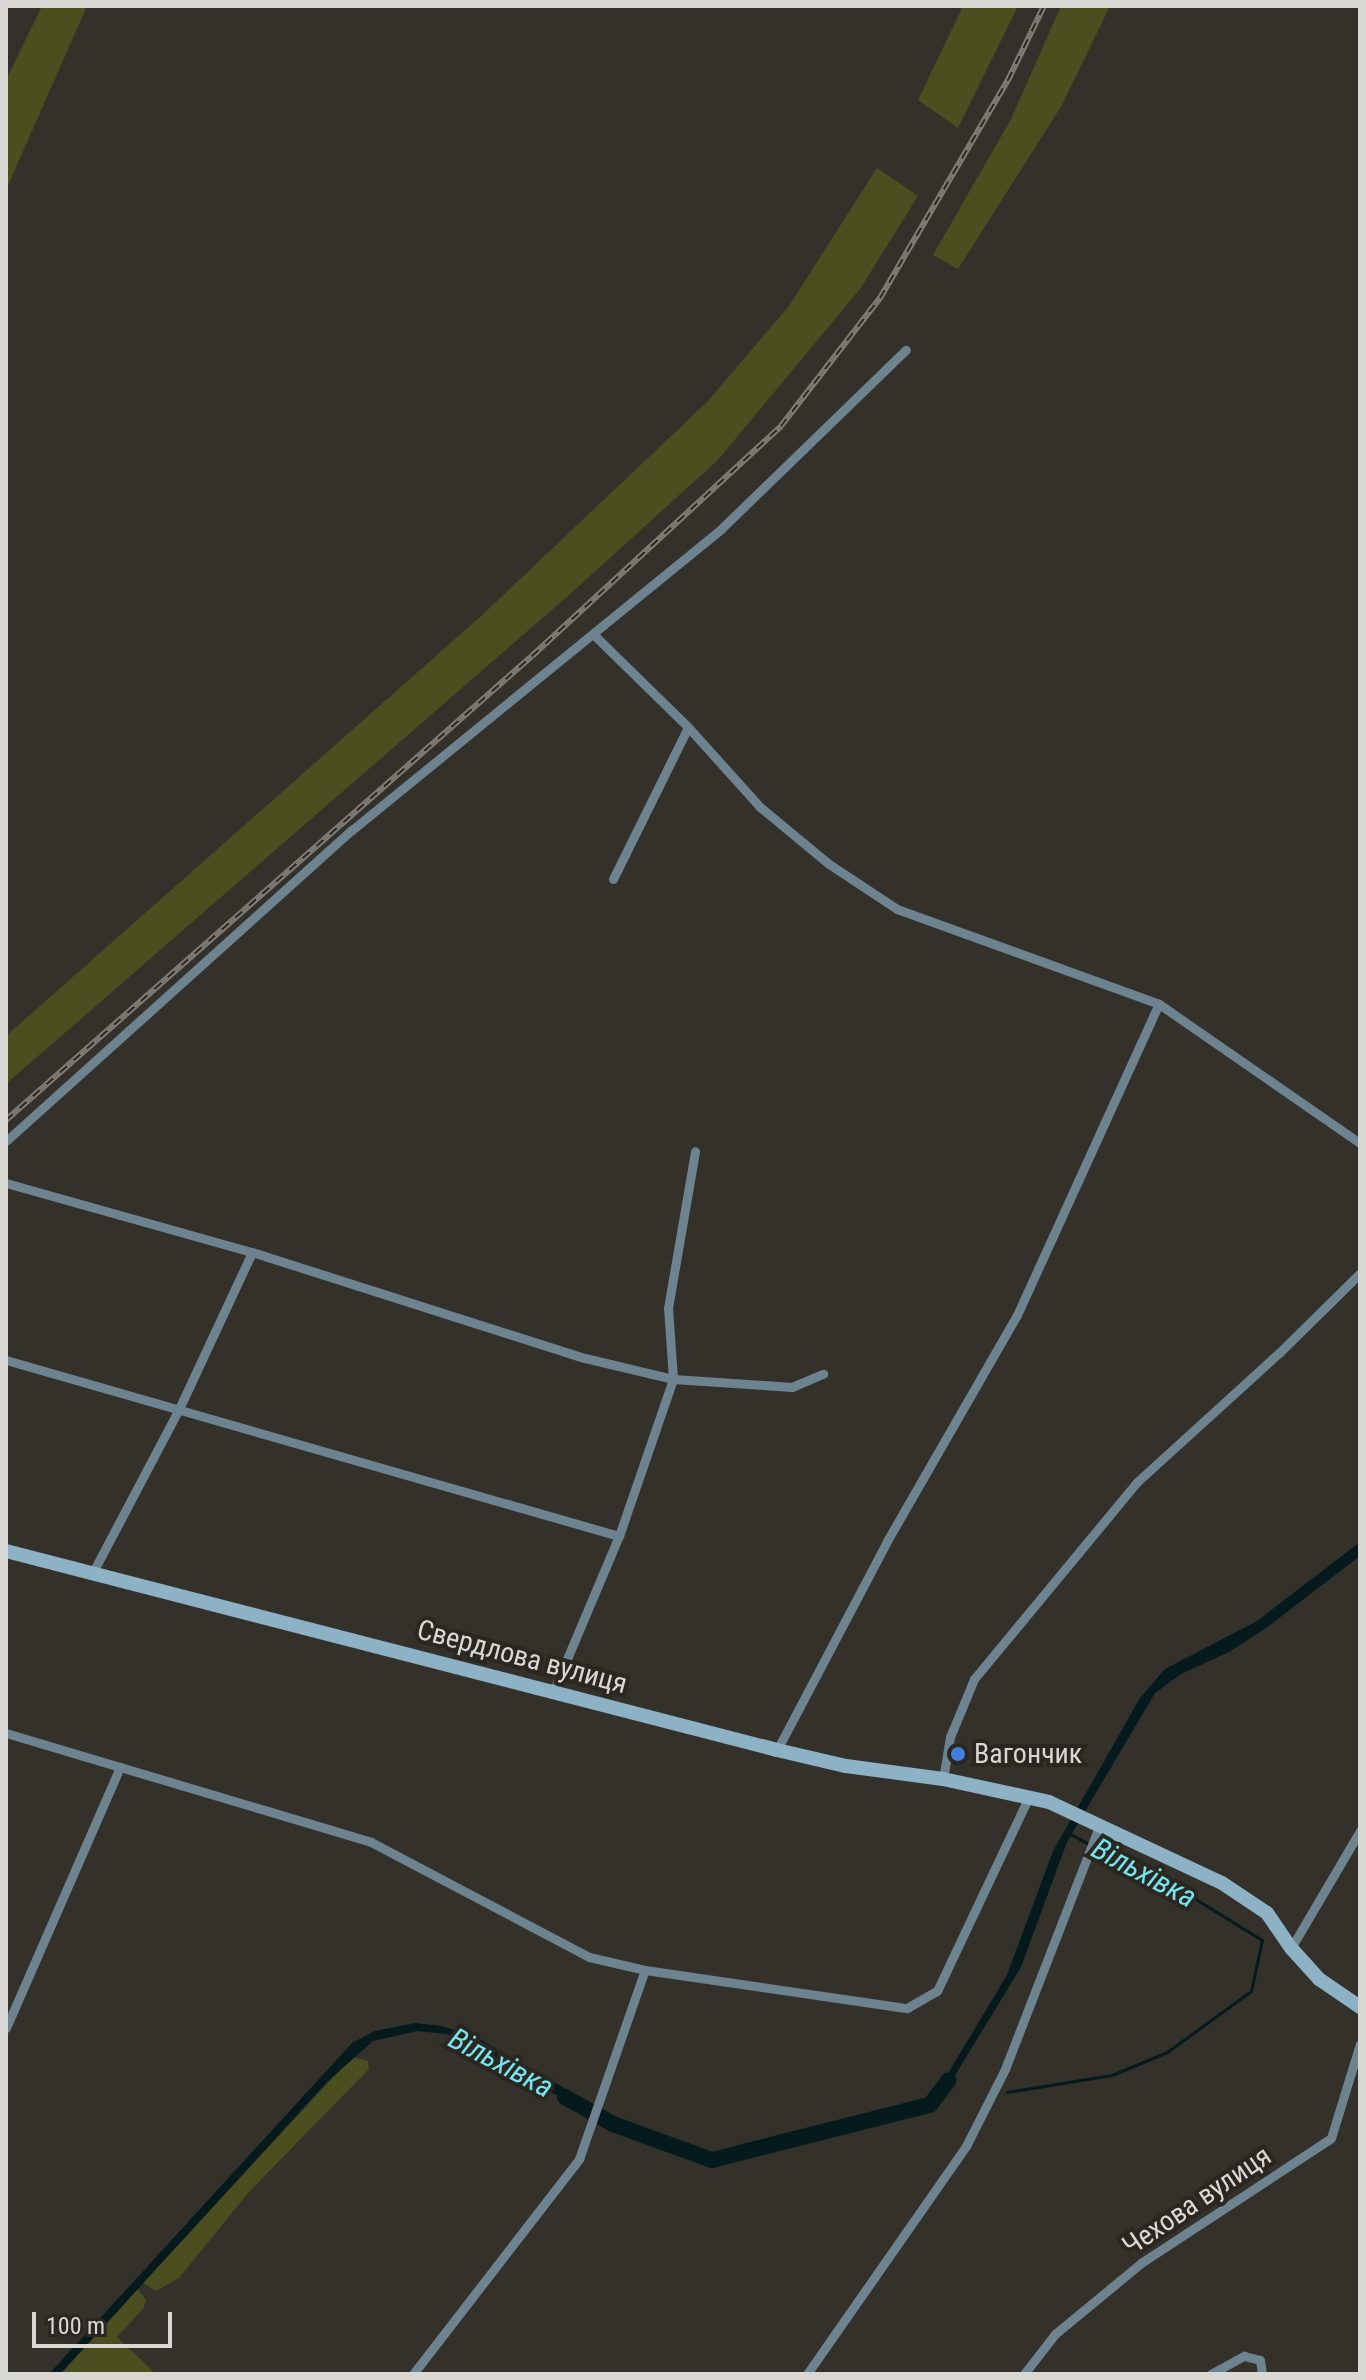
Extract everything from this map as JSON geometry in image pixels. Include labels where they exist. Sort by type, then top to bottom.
[{"type":"street","points":[[6,1141],[352,830],[722,528],[906,350]]},
{"type":"street","points":[[593,634],[688,727],[760,807],[829,864],[897,909],[1159,1004],[1360,1143]]},
{"type":"street","points":[[613,879],[688,727]]},
{"type":"street","points":[[777,1750],[887,1541],[1017,1315],[1159,1004]]},
{"type":"street","points":[[553,1692],[619,1536],[673,1379],[674,1358],[668,1308],[695,1151]]},
{"type":"street","points":[[6,1183],[252,1252],[585,1358],[673,1379],[792,1387],[823,1374]]},
{"type":"street","points":[[93,1572],[178,1411],[252,1252]]},
{"type":"street","points":[[943,1779],[950,1737],[974,1679],[1137,1482],[1279,1353],[1360,1273]]},
{"type":"street","points":[[6,1360],[619,1536]]},
{"type":"street","name":"Свердлова вулиця","points":[[6,1551],[777,1750],[846,1766],[943,1779],[1049,1802],[1222,1883],[1267,1913],[1291,1948],[1319,1979],[1360,2007]]},
{"type":"street","points":[[6,1733],[371,1842],[589,1957],[645,1970],[907,2008],[937,1991],[1029,1796]]},
{"type":"street","points":[[6,2028],[120,1767]]},
{"type":"street","points":[[807,2374],[966,2146],[1005,2069],[1094,1825]]},
{"type":"street","points":[[1291,1948],[1360,1831]]},
{"type":"street","points":[[413,2374],[579,2159],[645,1970]]},
{"type":"street","name":"Чехова вулиця","points":[[1024,2374],[1055,2334],[1141,2263],[1331,2138],[1360,2044]]},
{"type":"street","points":[[1211,2374],[1244,2356],[1260,2360],[1262,2374]]},
{"type":"green space","points":[[42,6],[87,6],[6,190],[6,80]]},
{"type":"green space","points":[[963,6],[1018,6],[958,128],[918,100]]},
{"type":"green space","points":[[1061,6],[1110,6],[1062,105],[958,269],[933,255],[1011,119]]},
{"type":"green space","points":[[877,168],[918,196],[860,289],[718,460],[569,595],[6,1084],[6,1036],[480,617],[707,402],[789,306]]},
{"type":"green space","points":[[352,2057],[368,2061],[369,2069],[248,2193],[179,2278],[156,2291],[143,2283]]},
{"type":"green space","points":[[138,2289],[146,2300],[143,2309],[117,2337],[156,2374],[61,2374]]},
{"type":"water","points":[[1360,1542],[1360,1556],[1266,1628],[1229,1652],[1181,1674],[1155,1693],[1067,1842],[1021,1967],[940,2100],[935,2095],[1007,1975],[1053,1851],[1140,1698],[1165,1669],[1257,1621]]},
{"type":"water","points":[[415,2023],[442,2026],[478,2038],[588,2102],[583,2110],[447,2034],[417,2031],[373,2041],[327,2082],[60,2374],[49,2374],[352,2043],[375,2031]]},
{"type":"waterway","name":"Вільхівка","points":[[1070,1834],[1089,1844]]},
{"type":"waterway","name":"Вільхівка","points":[[1007,2092],[1112,2075],[1167,2052],[1251,1991],[1262,1940],[1184,1892],[1095,1847]]},
{"type":"waterway","name":"Вільхівка","points":[[565,2097],[613,2124],[712,2160],[930,2105],[949,2080]]},
{"type":"railway","points":[[6,1120],[532,656],[781,426],[880,298],[1008,80],[1044,6]]},
{"type":"place","name":"Вагончик","points":[[958,1754]]}]
